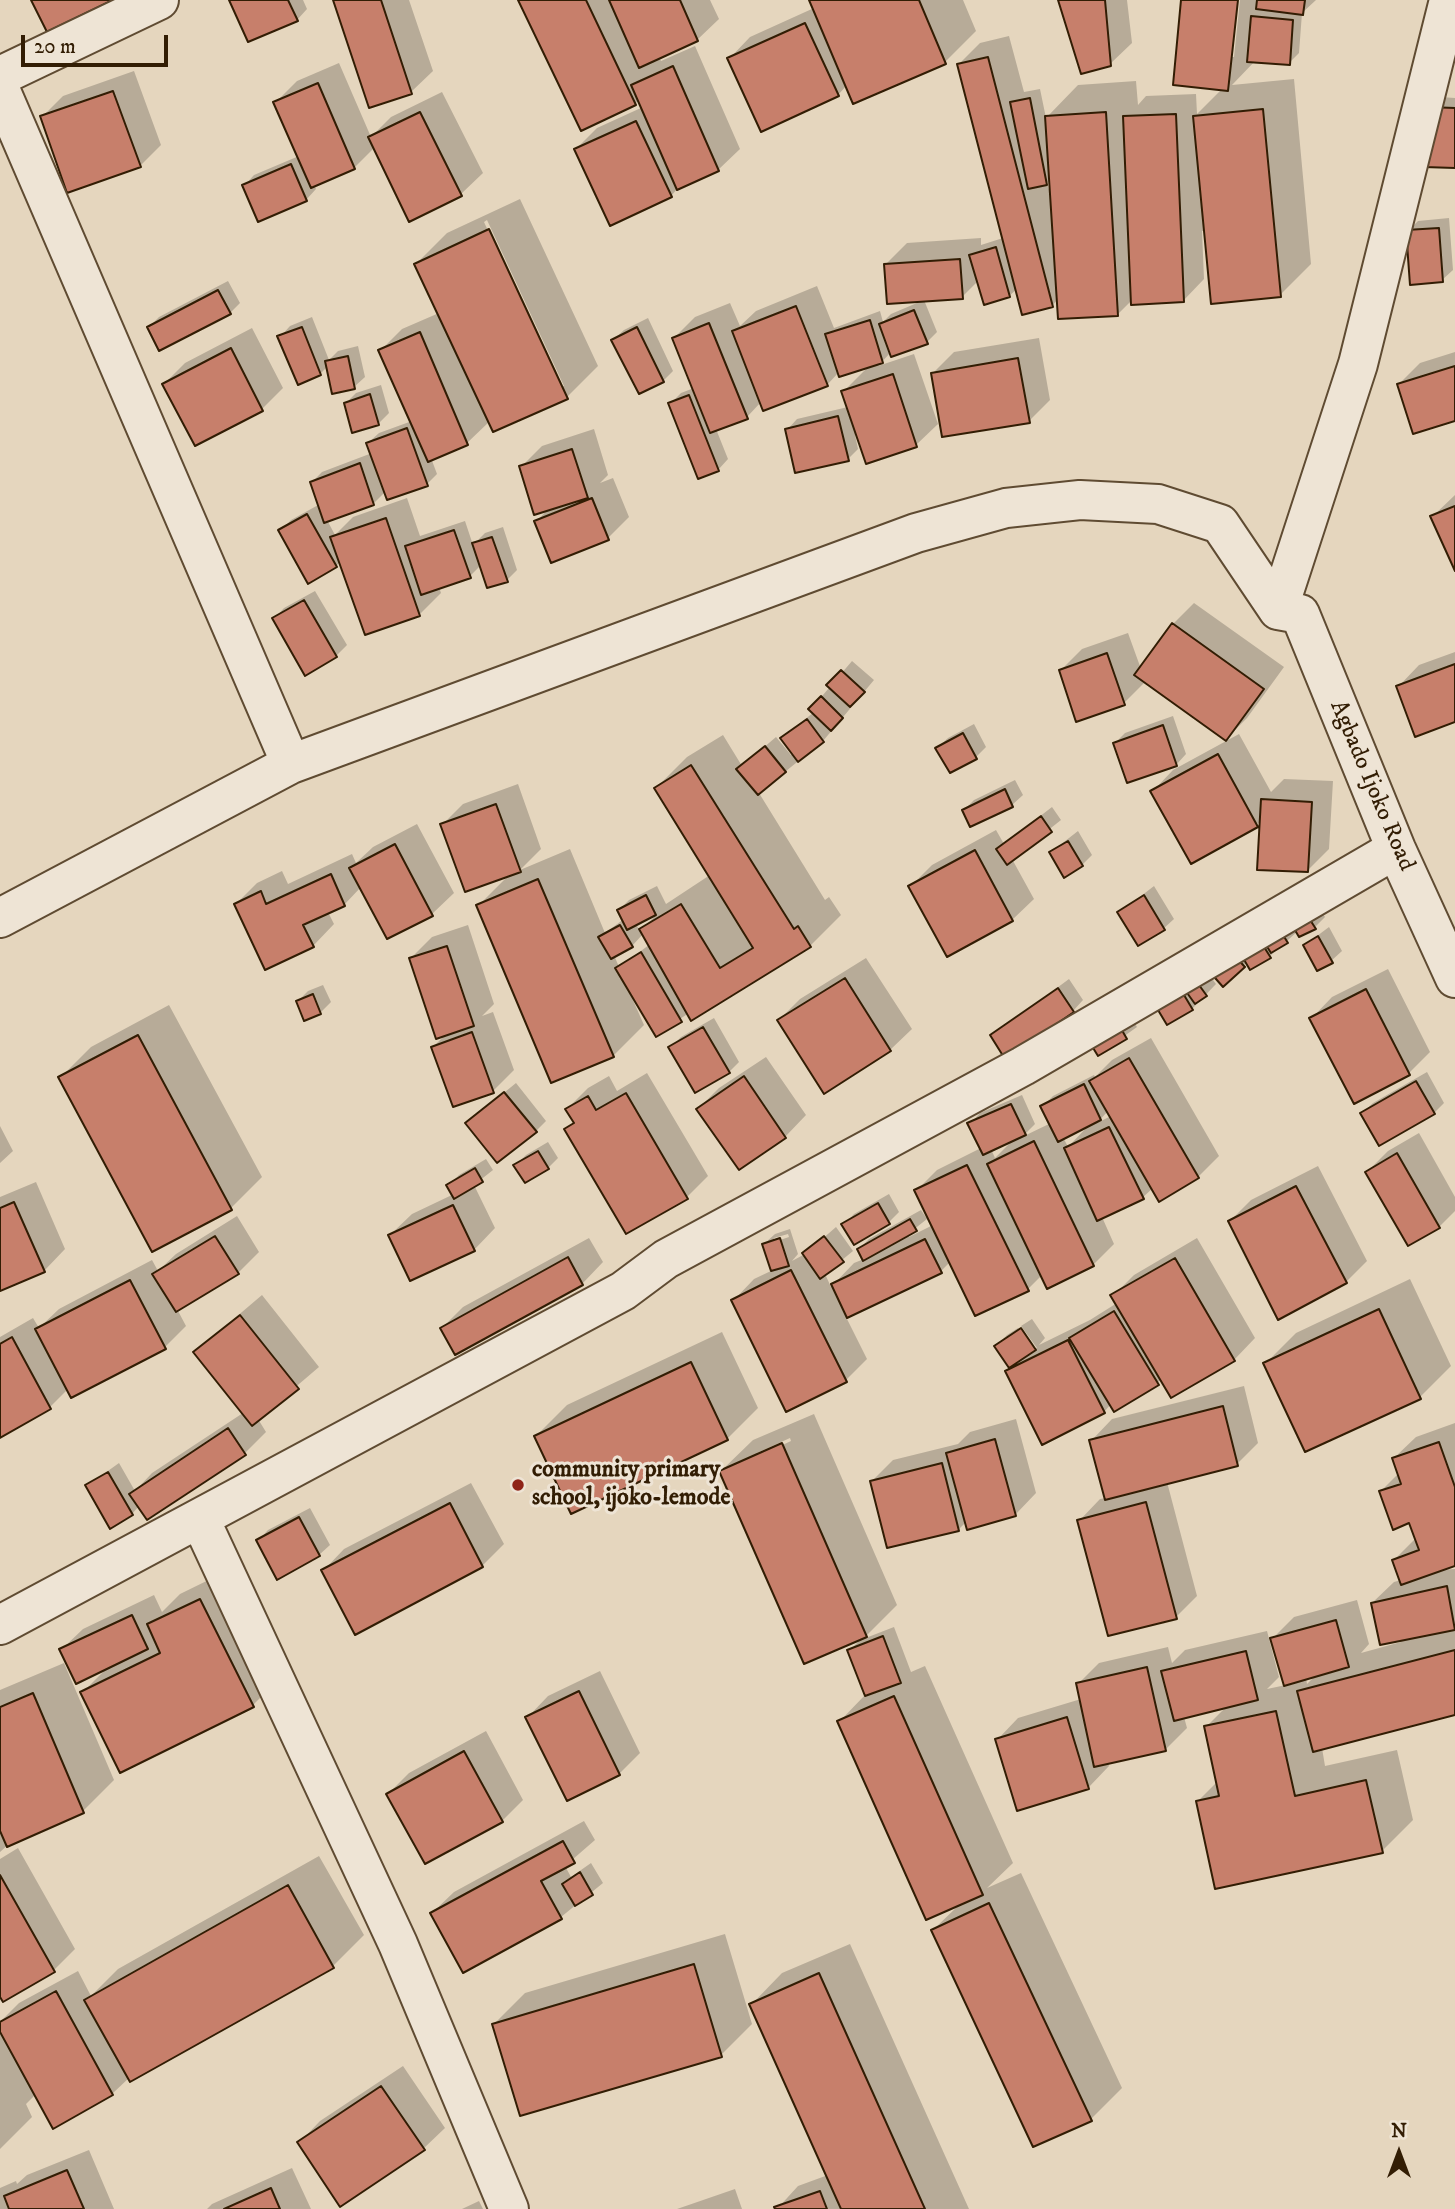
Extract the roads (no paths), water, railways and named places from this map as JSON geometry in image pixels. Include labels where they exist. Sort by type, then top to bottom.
[{"type":"street","points":[[0,76],[159,0]]},
{"type":"street","points":[[1278,610],[1358,364],[1449,0]]},
{"type":"street","points":[[0,89],[291,764]]},
{"type":"street","points":[[0,918],[291,764],[916,533],[1006,508],[1080,500],[1158,503],[1220,524],[1278,610]]},
{"type":"street","name":"Agbado Ijoko Road","points":[[1278,610],[1300,614],[1396,849],[1455,978]]},
{"type":"street","points":[[0,1625],[623,1292],[666,1259],[1023,1066],[1396,849]]},
{"type":"street","points":[[200,1519],[398,1944],[509,2209]]},
{"type":"place","name":"community primary school, ijoko-lemode","points":[[518,1485]]}]
